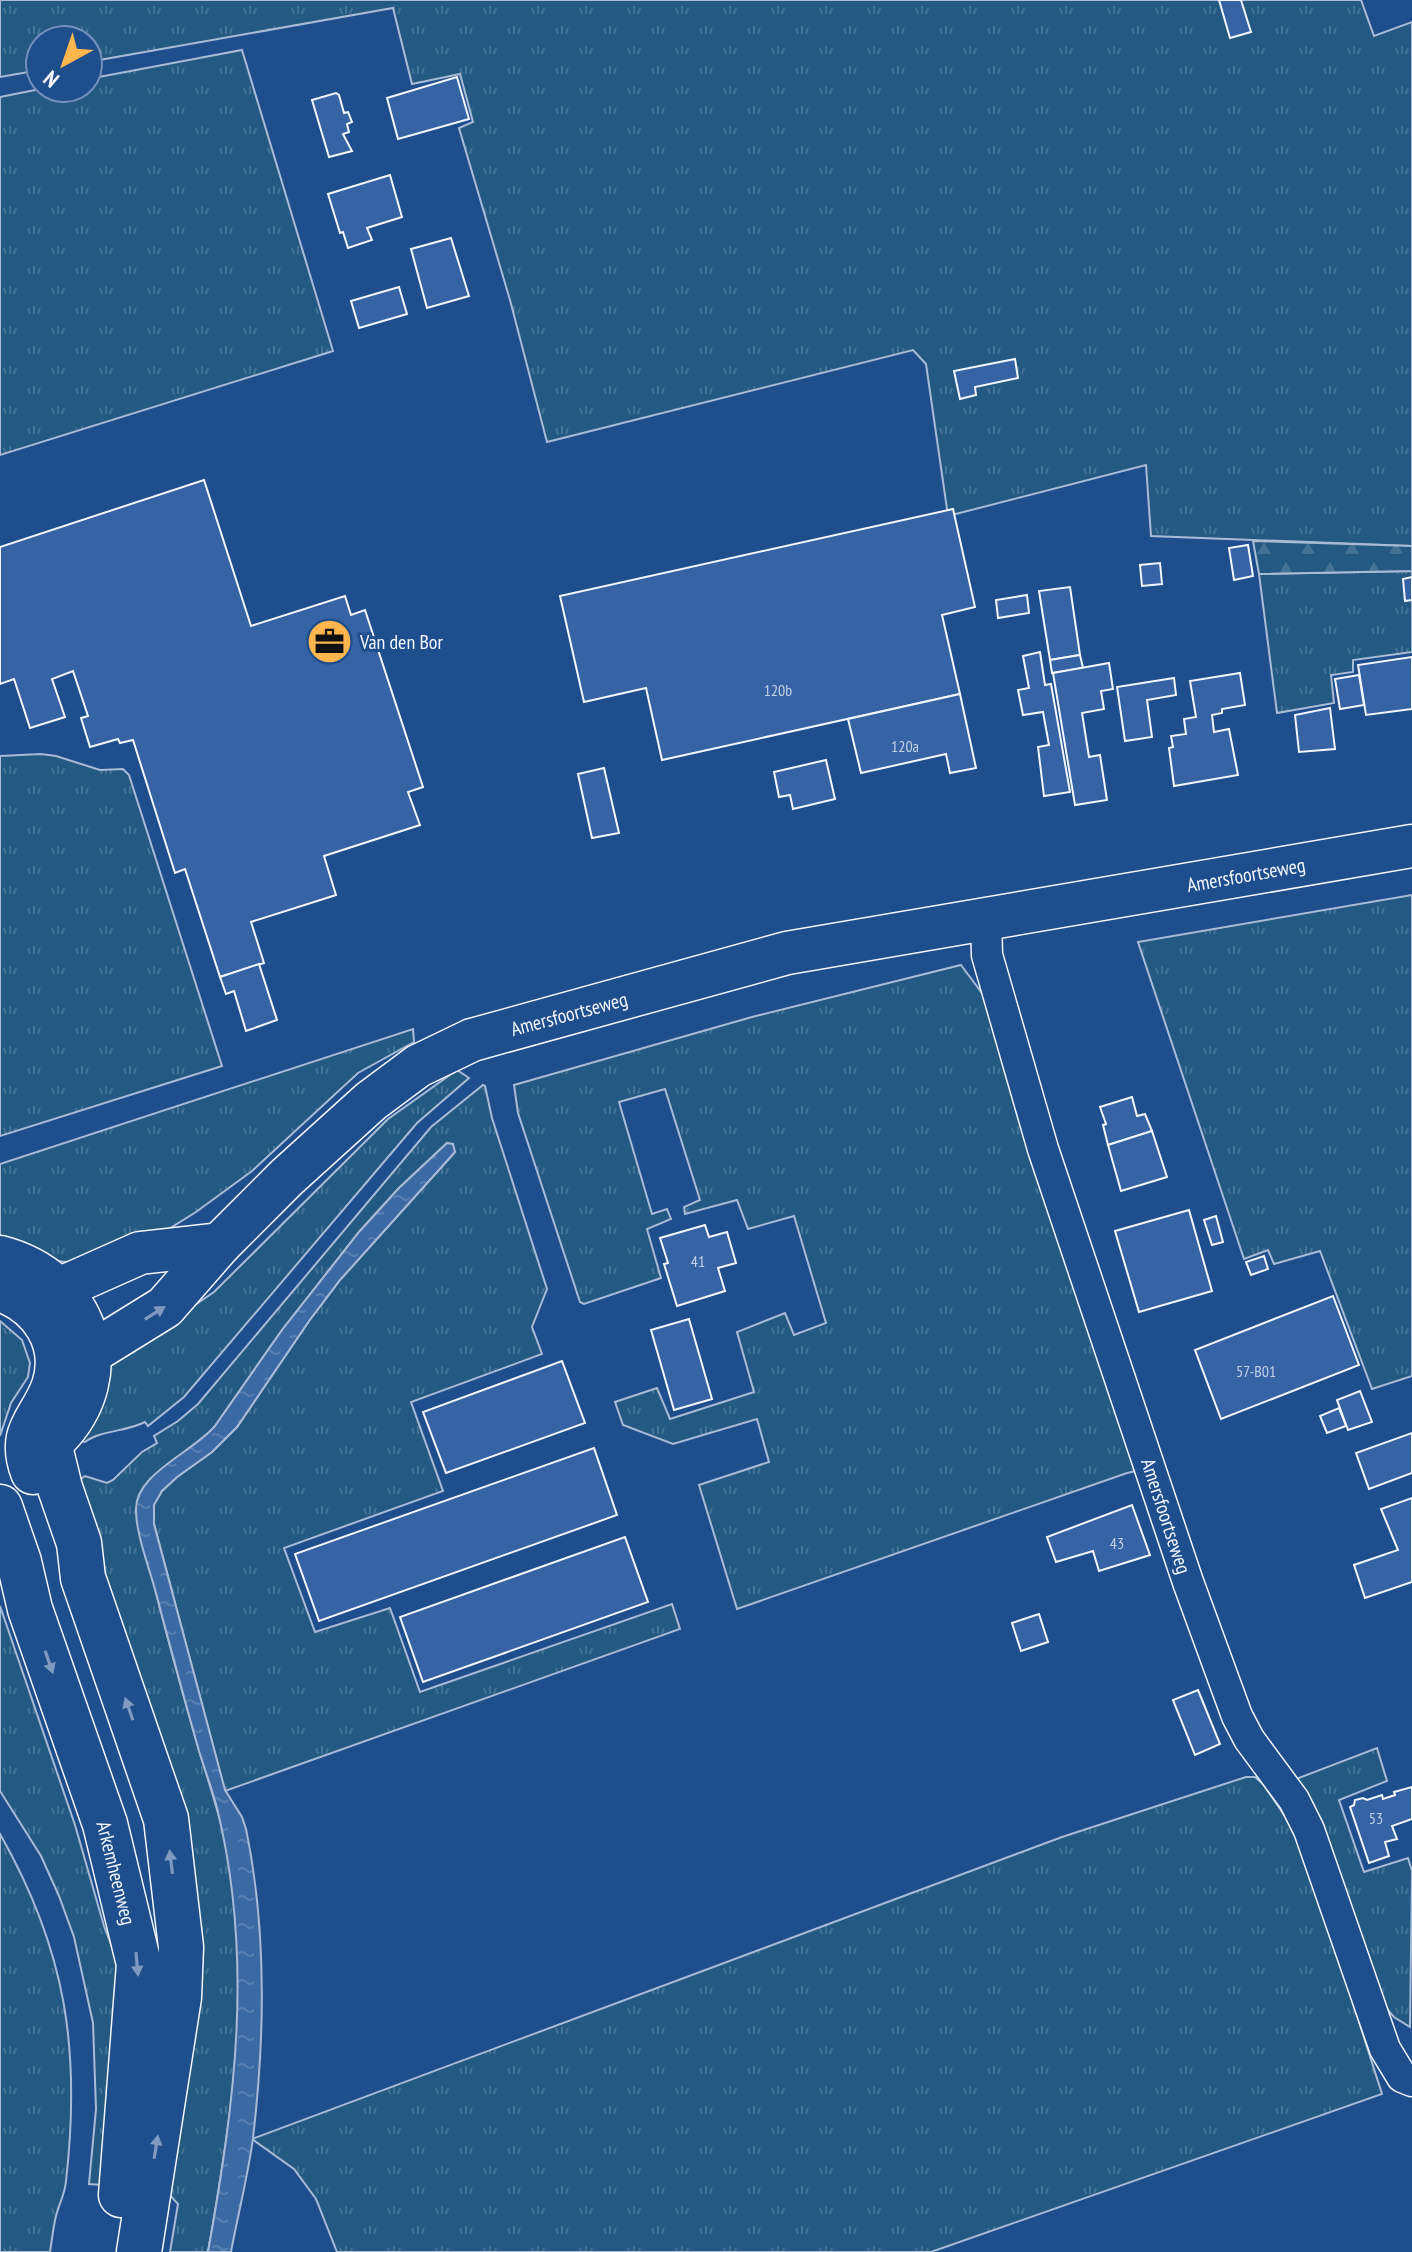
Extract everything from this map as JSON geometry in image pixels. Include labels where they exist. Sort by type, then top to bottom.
[{"type":"main road","name":"Amersfoortseweg","points":[[89,1354],[165,1307],[220,1244],[287,1177],[395,1082],[441,1054],[472,1040],[787,953],[1412,846]]},
{"type":"main road","points":[[0,1289],[29,1304],[58,1304],[140,1253],[220,1244]]},
{"type":"main road","points":[[0,1258],[40,1274],[89,1354],[88,1377],[71,1418],[25,1454]]},
{"type":"main road","points":[[58,1304],[55,1340],[57,1372],[53,1388],[28,1435],[25,1454],[60,1550],[83,1578],[166,1819],[181,1947],[179,1997],[139,2252]]},
{"type":"main road","name":"Arkemheenweg","points":[[0,1507],[19,1562],[30,1609],[105,1824],[139,1964],[123,2186],[112,2252]]},
{"type":"main road","points":[[0,1577],[30,1609]]},
{"type":"street","name":"Amersfoortseweg","points":[[986,920],[987,955],[1043,1149],[1204,1627],[1237,1716],[1249,1739],[1294,1800],[1309,1830],[1389,2057],[1402,2077],[1412,2081]]},
{"type":"green space","points":[[0,0],[1361,0],[1374,36],[1412,22],[1412,546],[1151,536],[1146,465],[948,516],[926,364],[913,350],[547,442],[510,300],[459,128],[473,122],[460,74],[412,84],[393,8],[104,59],[104,24],[24,24],[24,73],[0,77]]},
{"type":"green space","points":[[242,50],[333,351],[0,455],[0,97],[24,92],[24,104],[104,104],[104,76]]},
{"type":"green space","points":[[1253,541],[1412,546],[1412,571],[1259,574]]},
{"type":"green space","points":[[1412,571],[1412,652],[1353,660],[1353,672],[1331,675],[1334,703],[1277,713],[1259,574]]},
{"type":"green space","points":[[41,754],[100,770],[123,769],[129,775],[222,1066],[0,1136],[0,756]]},
{"type":"green space","points":[[1412,895],[1412,1376],[1372,1389],[1320,1251],[1274,1264],[1268,1250],[1244,1259],[1138,942]]},
{"type":"green space","points":[[961,965],[990,1004],[1141,1470],[737,1609],[699,1485],[769,1462],[757,1419],[673,1444],[623,1425],[615,1402],[657,1388],[670,1419],[754,1392],[737,1332],[785,1313],[794,1335],[826,1323],[794,1216],[748,1229],[737,1200],[685,1214],[684,1207],[700,1200],[665,1089],[619,1102],[652,1214],[667,1209],[671,1219],[647,1229],[661,1278],[584,1304],[580,1302],[518,1113],[514,1085],[752,1017]]},
{"type":"green space","points":[[413,1029],[414,1042],[358,1073],[252,1171],[167,1230],[77,1263],[46,1260],[0,1246],[0,1164]]},
{"type":"green space","points":[[457,1070],[469,1078],[417,1123],[184,1397],[148,1426],[145,1422],[98,1435],[85,1442],[78,1441],[113,1361],[214,1292],[388,1119]]},
{"type":"green space","points":[[483,1085],[547,1289],[532,1327],[542,1354],[411,1402],[443,1491],[284,1548],[315,1632],[390,1608],[420,1692],[672,1604],[680,1629],[225,1791],[154,1524],[153,1505],[177,1477],[212,1452],[237,1427],[340,1280],[455,1152],[447,1143],[399,1188],[359,1232],[282,1330],[204,1440],[185,1454],[136,1511],[171,1650],[225,1837],[237,1921],[239,2016],[235,2063],[224,2158],[208,2252],[170,2252],[178,2204],[168,2193],[188,2019],[74,1484],[85,1476],[107,1483],[113,1480],[142,1452],[157,1443],[154,1436],[198,1404],[431,1127]]},
{"type":"green space","points":[[0,1321],[22,1340],[30,1363],[28,1377],[11,1403],[0,1436]]},
{"type":"green space","points":[[0,1606],[122,1973],[102,2185],[89,2184],[96,2109],[93,2023],[74,1937],[41,1856],[0,1791]]},
{"type":"green space","points":[[1377,1748],[1387,1781],[1339,1800],[1364,1872],[1408,1858],[1412,1871],[1410,2027],[1394,2017],[1378,1999],[1291,1781]]},
{"type":"green space","points":[[1246,1777],[1255,1777],[1263,1784],[1301,1840],[1382,2094],[931,2252],[337,2252],[316,2199],[294,2169],[252,2139],[1062,1837]]},
{"type":"green space","points":[[0,1834],[40,1919],[54,1960],[69,2044],[71,2088],[66,2181],[50,2252],[0,2252]]},
{"type":"water","points":[[447,1143],[453,1144],[455,1152],[340,1280],[237,1427],[212,1452],[162,1491],[154,1505],[154,1524],[225,1790],[246,1829],[261,1944],[262,2022],[251,2152],[231,2252],[208,2252],[232,2085],[238,1975],[235,1920],[217,1808],[141,1541],[136,1511],[138,1498],[154,1475],[215,1426],[282,1330],[359,1232],[399,1188]]},
{"type":"building","points":[[1219,0],[1241,0],[1251,32],[1230,38]]},
{"type":"building","points":[[457,77],[469,119],[398,139],[387,98]]},
{"type":"building","points":[[336,93],[344,113],[348,112],[352,122],[347,124],[349,132],[343,134],[352,151],[329,157],[312,100]]},
{"type":"building","points":[[390,175],[402,217],[367,228],[372,240],[348,248],[328,194]]},
{"type":"building","points":[[451,238],[469,296],[427,308],[411,249]]},
{"type":"building","points":[[399,287],[407,314],[359,328],[351,301]]},
{"type":"building","points":[[1015,359],[1018,378],[975,387],[976,395],[960,399],[954,371]]},
{"type":"building","points":[[204,480],[251,626],[345,596],[351,615],[365,610],[423,787],[408,792],[420,825],[324,856],[336,895],[251,922],[264,963],[220,977],[185,869],[175,873],[133,740],[120,743],[118,739],[90,747],[81,718],[88,716],[73,671],[52,679],[65,717],[30,728],[14,679],[0,684],[0,547]]},
{"type":"building","points":[[953,509],[975,607],[942,615],[960,694],[662,760],[646,688],[584,702],[560,596]]},
{"type":"building","points":[[1248,545],[1253,576],[1234,580],[1229,548]]},
{"type":"building","points":[[1160,563],[1162,584],[1142,586],[1140,565]]},
{"type":"building","points":[[1412,577],[1412,600],[1405,601],[1403,579]]},
{"type":"building","points":[[1070,587],[1080,655],[1050,660],[1039,591]]},
{"type":"building","points":[[1027,595],[1029,613],[998,618],[996,600]]},
{"type":"building","points":[[1040,652],[1045,685],[1051,684],[1070,792],[1044,796],[1038,747],[1049,745],[1043,712],[1023,715],[1018,690],[1029,688],[1023,656]]},
{"type":"building","points":[[1080,655],[1083,668],[1052,673],[1050,660]]},
{"type":"building","points":[[1412,657],[1412,709],[1366,715],[1358,665]]},
{"type":"building","points":[[1109,663],[1113,689],[1101,691],[1104,709],[1082,713],[1089,757],[1100,755],[1107,800],[1075,805],[1053,673]]},
{"type":"building","points":[[1240,673],[1245,705],[1222,709],[1222,713],[1212,715],[1214,732],[1229,729],[1238,775],[1174,786],[1169,748],[1173,747],[1171,736],[1186,734],[1184,719],[1196,717],[1190,681]]},
{"type":"building","points":[[1359,675],[1364,705],[1340,709],[1335,679]]},
{"type":"building","points":[[1174,678],[1176,695],[1147,700],[1152,737],[1125,741],[1117,687]]},
{"type":"building","points":[[960,694],[976,768],[950,773],[946,754],[861,773],[848,719]]},
{"type":"building","points":[[1330,708],[1335,749],[1299,752],[1295,715]]},
{"type":"building","points":[[826,760],[835,799],[793,809],[790,795],[779,797],[774,772]]},
{"type":"building","points":[[604,768],[619,833],[592,838],[578,774]]},
{"type":"building","points":[[259,964],[277,1020],[246,1031],[234,991],[226,994],[220,977]]},
{"type":"building","points":[[1132,1097],[1137,1116],[1145,1114],[1152,1131],[1108,1145],[1100,1107]]},
{"type":"building","points":[[1152,1131],[1167,1177],[1121,1191],[1108,1145]]},
{"type":"building","points":[[1189,1210],[1212,1291],[1139,1312],[1115,1231]]},
{"type":"building","points":[[1216,1216],[1223,1242],[1212,1245],[1204,1220]]},
{"type":"building","points":[[705,1225],[709,1237],[727,1232],[736,1263],[718,1268],[725,1291],[677,1306],[664,1264],[668,1263],[660,1238]]},
{"type":"building","points":[[1264,1256],[1268,1269],[1251,1275],[1246,1262]]},
{"type":"building","points":[[1333,1296],[1359,1365],[1221,1419],[1195,1350]]},
{"type":"building","points":[[689,1319],[712,1399],[674,1410],[651,1330]]},
{"type":"building","points":[[562,1361],[585,1423],[446,1473],[423,1412]]},
{"type":"building","points":[[1360,1391],[1372,1422],[1348,1430],[1337,1400]]},
{"type":"building","points":[[1339,1408],[1346,1426],[1327,1433],[1320,1416]]},
{"type":"building","points":[[1412,1433],[1412,1473],[1369,1489],[1356,1453]]},
{"type":"building","points":[[594,1448],[617,1515],[319,1621],[295,1554]]},
{"type":"building","points":[[1412,1498],[1412,1582],[1365,1598],[1354,1565],[1398,1550],[1381,1509]]},
{"type":"building","points":[[1132,1505],[1150,1555],[1099,1571],[1093,1551],[1056,1562],[1047,1537]]},
{"type":"building","points":[[625,1537],[648,1602],[423,1682],[400,1617]]},
{"type":"building","points":[[1039,1614],[1048,1642],[1021,1651],[1012,1623]]},
{"type":"building","points":[[1198,1690],[1220,1744],[1195,1755],[1173,1700]]},
{"type":"building","points":[[1412,1787],[1412,1819],[1392,1826],[1397,1839],[1385,1842],[1389,1856],[1369,1863],[1350,1807],[1355,1800],[1382,1795],[1383,1799]]},
{"type":"place","name":"Van den Bor","points":[[329,642]]}]
